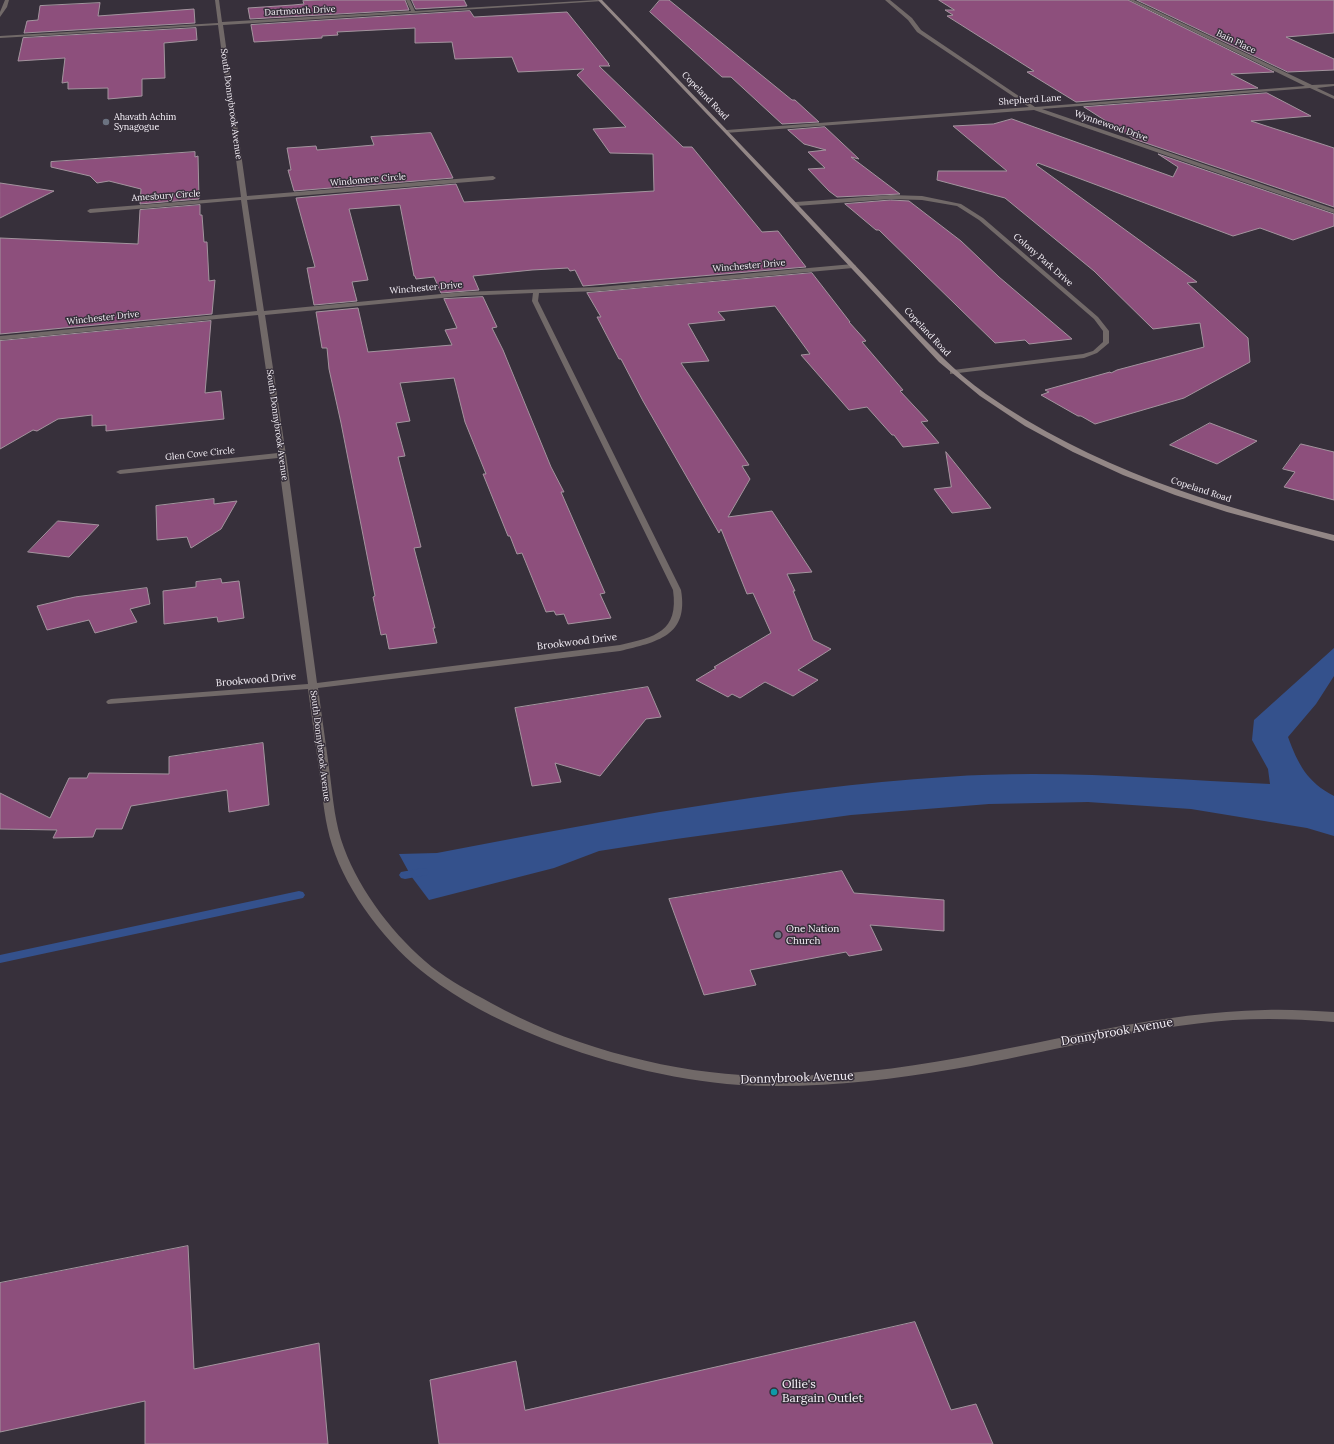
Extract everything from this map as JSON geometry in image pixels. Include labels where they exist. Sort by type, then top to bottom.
[{"type":"street","points":[[0,16],[6,7],[7,0]]},
{"type":"street","name":"South Donnybrook Avenue","points":[[217,0],[260,312],[282,455],[329,808],[339,850]]},
{"type":"street","points":[[408,0],[413,12]]},
{"type":"street","name":"Dartmouth Drive","points":[[0,37],[601,0]]},
{"type":"street","name":"Copeland Road","points":[[601,0],[796,204],[936,356],[953,372],[995,404],[1020,420],[1111,466],[1195,498],[1334,538]]},
{"type":"street","name":"Wynnewood Drive","points":[[887,0],[910,19],[920,31],[1034,108],[1334,211]]},
{"type":"street","name":"Bain Place","points":[[1131,0],[1334,98]]},
{"type":"street","name":"Shepherd Lane","points":[[727,132],[1334,85]]},
{"type":"street","name":"Windomere Circle","points":[[244,199],[493,178]]},
{"type":"street","name":"Colony Park Drive","points":[[796,204],[890,197],[922,198],[958,204],[987,224],[1096,318],[1106,331],[1106,343],[1095,352],[1084,356],[953,372]]},
{"type":"street","name":"Amesbury Circle","points":[[90,210],[244,199]]},
{"type":"street","name":"Winchester Drive","points":[[0,338],[260,312],[462,294],[599,289],[853,266]]},
{"type":"street","name":"Brookwood Drive","points":[[111,702],[313,686],[620,648],[651,640],[664,634],[677,618],[680,608],[677,590],[535,301],[536,291]]},
{"type":"street","name":"Glen Cove Circle","points":[[120,472],[282,455]]},
{"type":"street","name":"Donnybrook Avenue","points":[[339,850],[352,878],[375,914],[424,967],[457,990],[494,1012],[558,1040],[598,1053],[659,1068],[743,1080],[819,1079],[921,1069],[1135,1028],[1198,1018],[1225,1015],[1284,1013],[1334,1017]]},
{"type":"water","points":[[1334,648],[1334,676],[1316,704],[1288,737],[1300,764],[1310,778],[1325,791],[1334,796],[1334,836],[1307,828],[1191,809],[1088,802],[989,804],[851,815],[599,851],[554,868],[429,900],[411,876],[399,854],[437,853],[690,807],[754,797],[882,782],[986,775],[1068,774],[1270,784],[1268,769],[1252,740],[1254,720]]},
{"type":"building","points":[[405,0],[409,10],[250,19],[248,8],[304,4],[303,1]]},
{"type":"building","points":[[412,0],[464,0],[467,6],[416,9]]},
{"type":"building","points":[[660,0],[669,0],[792,100],[795,100],[819,122],[782,124],[731,77],[722,77],[650,12]]},
{"type":"building","points":[[939,0],[1128,0],[1274,72],[1231,74],[1258,88],[1076,102],[1027,72],[1034,71],[947,16],[953,15],[945,10],[954,10]]},
{"type":"building","points":[[1137,0],[1334,0],[1334,33],[1286,37],[1334,59],[1334,70],[1288,72]]},
{"type":"building","points":[[100,3],[98,16],[194,9],[195,23],[24,33],[27,21],[38,20],[40,6]]},
{"type":"building","points":[[470,11],[474,17],[567,12],[610,66],[599,66],[683,147],[692,147],[762,232],[778,231],[806,267],[583,286],[575,270],[570,271],[568,268],[532,270],[473,276],[479,290],[441,293],[434,277],[416,279],[414,276],[400,205],[349,209],[368,280],[352,282],[357,301],[314,305],[307,268],[315,267],[296,198],[456,184],[464,202],[654,191],[653,154],[610,153],[593,129],[626,127],[577,75],[584,69],[518,72],[512,57],[455,59],[452,42],[415,43],[415,28],[337,32],[338,35],[322,36],[322,38],[254,42],[251,25]]},
{"type":"building","points":[[196,28],[197,40],[164,43],[165,78],[142,79],[142,96],[108,99],[108,88],[68,89],[68,82],[62,83],[65,58],[18,61],[23,38]]},
{"type":"building","points":[[1267,93],[1311,116],[1251,121],[1334,148],[1334,207],[1134,139],[1084,107]]},
{"type":"building","points":[[1012,119],[1173,177],[1178,167],[1158,154],[1334,214],[1334,226],[1293,240],[1260,228],[1233,236],[1038,163],[1036,165],[1197,282],[1187,283],[1248,338],[1250,362],[1184,398],[1095,424],[1041,395],[1049,392],[1045,390],[1204,347],[1200,323],[1153,329],[1094,271],[1005,198],[937,180],[938,171],[1007,171],[953,126],[993,124]]},
{"type":"building","points":[[825,127],[859,159],[851,157],[900,194],[837,197],[829,191],[808,169],[825,168],[808,152],[826,150],[804,144],[788,130]]},
{"type":"building","points":[[431,133],[453,178],[294,191],[288,170],[291,170],[287,148],[316,146],[317,150],[374,145],[371,137]]},
{"type":"building","points":[[195,152],[195,157],[198,156],[199,199],[140,204],[141,189],[109,181],[97,183],[90,176],[51,167],[51,162]]},
{"type":"building","points":[[0,183],[54,191],[0,218]]},
{"type":"building","points":[[891,200],[909,201],[961,241],[999,277],[1072,339],[1029,344],[1025,340],[995,343],[879,230],[876,230],[845,204]]},
{"type":"building","points":[[200,205],[204,242],[207,242],[209,281],[215,280],[212,314],[0,334],[0,238],[138,244],[140,210]]},
{"type":"building","points":[[812,273],[849,322],[866,341],[862,342],[903,390],[900,391],[928,421],[921,422],[939,443],[903,447],[894,435],[892,435],[867,407],[849,410],[801,355],[810,354],[775,306],[718,312],[725,320],[688,324],[709,361],[681,363],[749,465],[742,466],[750,479],[728,517],[772,511],[812,572],[787,574],[795,591],[793,591],[813,640],[831,649],[798,670],[818,680],[793,696],[765,682],[740,698],[732,694],[728,697],[696,680],[716,668],[714,667],[771,633],[753,593],[747,594],[721,529],[719,533],[643,401],[621,359],[619,359],[597,317],[601,317],[587,293]]},
{"type":"building","points":[[483,297],[497,327],[492,328],[503,350],[551,467],[564,492],[561,492],[605,593],[600,594],[611,618],[568,624],[564,614],[556,615],[554,611],[546,612],[522,553],[517,554],[510,536],[508,536],[483,474],[486,474],[465,422],[454,378],[400,383],[410,421],[396,423],[405,456],[398,457],[421,547],[414,548],[435,628],[433,628],[437,643],[389,649],[386,634],[381,635],[373,597],[375,596],[329,369],[327,348],[322,348],[316,312],[358,308],[368,352],[452,345],[445,330],[457,328],[444,299]]},
{"type":"building","points":[[211,321],[205,393],[221,391],[224,419],[106,431],[106,425],[92,426],[92,415],[58,419],[37,431],[33,430],[0,449],[0,341]]},
{"type":"building","points":[[1210,423],[1257,441],[1217,464],[1170,445]]},
{"type":"building","points":[[1301,444],[1334,452],[1334,500],[1284,487],[1295,472],[1283,469]]},
{"type":"building","points":[[946,452],[991,508],[952,513],[934,489],[951,487]]},
{"type":"building","points":[[214,499],[214,504],[237,501],[221,529],[191,548],[187,537],[157,540],[156,506]]},
{"type":"building","points":[[58,521],[99,525],[69,557],[28,552]]},
{"type":"building","points":[[221,579],[222,583],[239,581],[244,618],[218,622],[217,617],[164,624],[163,591],[196,587],[196,582]]},
{"type":"building","points":[[147,588],[150,604],[130,609],[137,622],[95,633],[89,620],[47,630],[37,606],[75,597]]},
{"type":"building","points":[[648,687],[661,717],[646,719],[600,776],[555,763],[561,782],[532,786],[515,708]]},
{"type":"building","points":[[263,743],[269,805],[229,812],[227,790],[131,806],[122,829],[96,829],[93,837],[53,838],[57,830],[0,829],[0,793],[50,818],[69,778],[87,778],[89,773],[169,774],[169,757]]},
{"type":"building","name":"One Nation Church","points":[[842,871],[854,893],[944,900],[944,931],[870,925],[882,950],[849,956],[846,952],[750,970],[756,985],[704,995],[669,899]]},
{"type":"building","points":[[188,1246],[194,1369],[319,1343],[328,1444],[145,1444],[145,1401],[0,1432],[0,1283]]},
{"type":"building","name":"Ollie's Bargain Outlet","points":[[915,1322],[951,1410],[976,1404],[993,1444],[439,1444],[430,1380],[516,1361],[525,1410]]},
{"type":"waterway","points":[[405,875],[423,872]]},
{"type":"waterway","points":[[0,959],[299,895]]},
{"type":"place","name":"Ahavath Achim Synagogue","points":[[106,122]]},
{"type":"place","name":"One Nation Church","points":[[778,935]]},
{"type":"place","name":"Ollie's Bargain Outlet","points":[[774,1392]]}]
